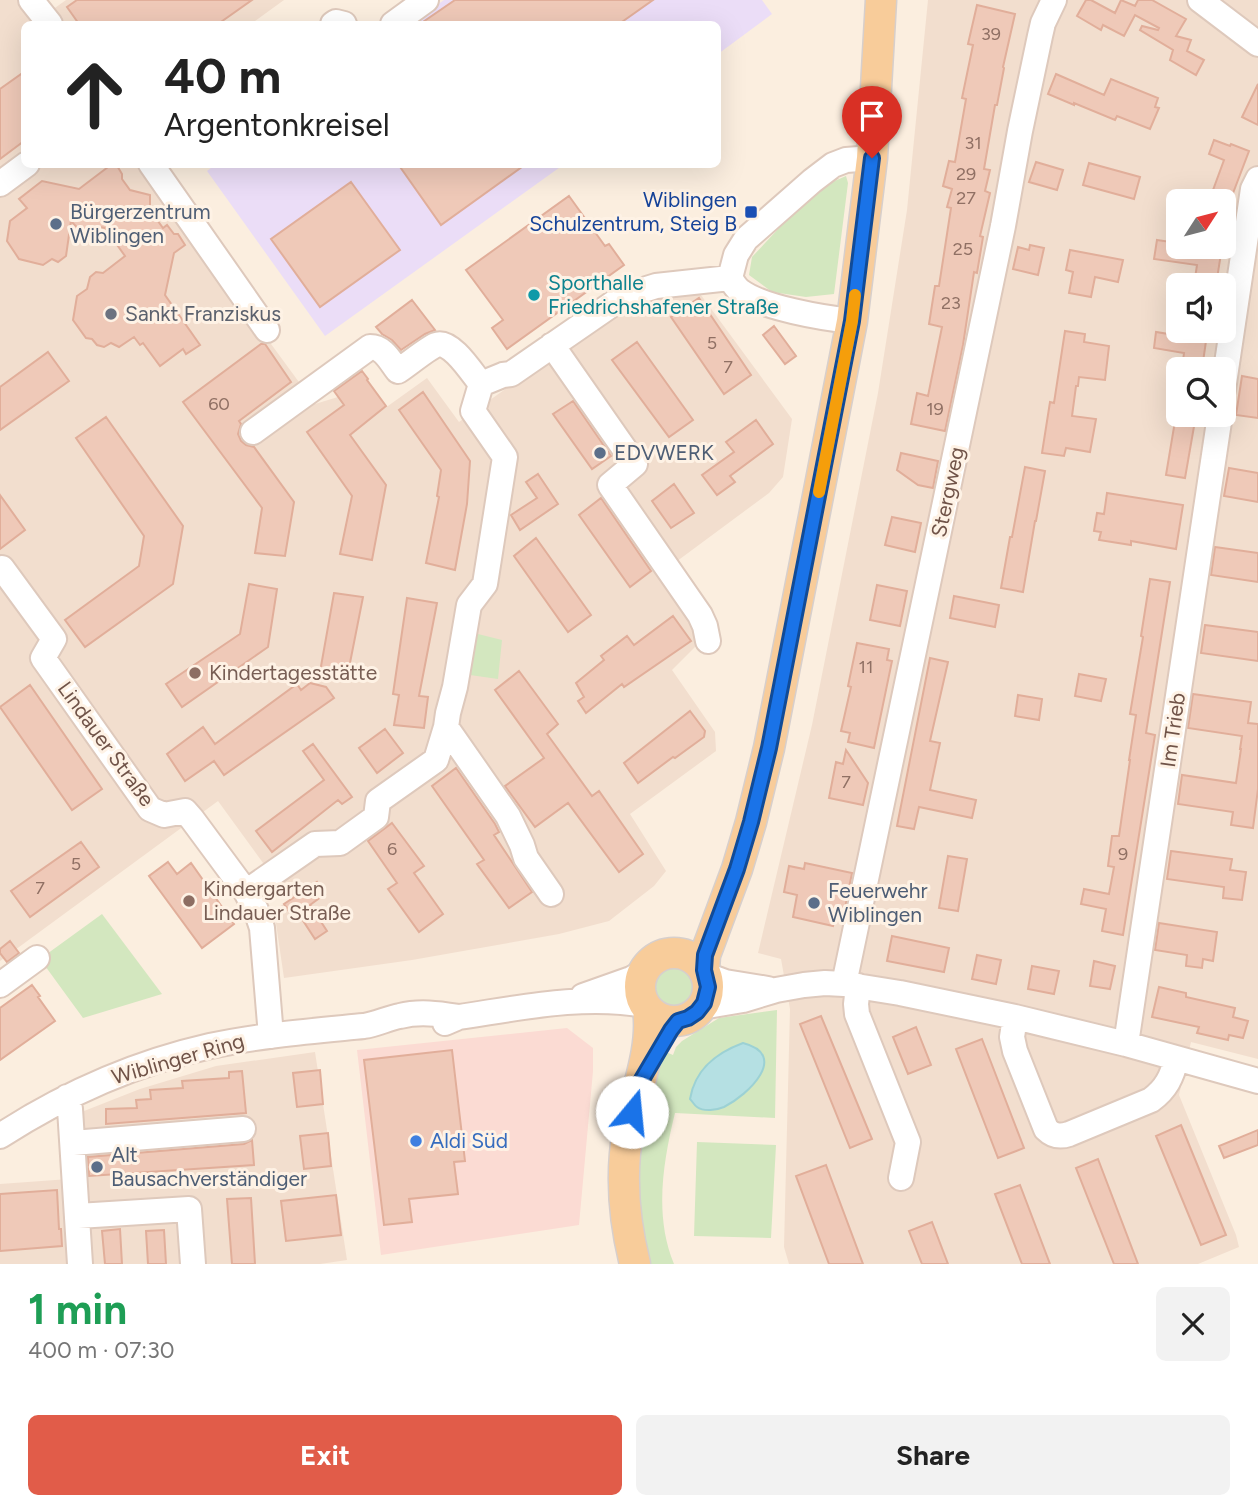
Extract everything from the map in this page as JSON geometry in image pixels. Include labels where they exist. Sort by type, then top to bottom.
[{"type":"main road","points":[[641,1081],[671,1030],[690,1014],[708,992],[705,955],[737,869],[769,748],[852,321],[872,158],[881,0]]},
{"type":"main road","points":[[675,953],[727,893]]},
{"type":"main road","points":[[635,1264],[628,1233],[624,1156],[641,1081],[649,1027],[647,1007],[639,990],[642,973],[658,956],[675,953],[691,958],[705,973]]},
{"type":"main road","points":[[647,1007],[662,1019],[690,1014]]},
{"type":"street","points":[[31,0],[48,21]]},
{"type":"street","points":[[397,21],[426,0]]},
{"type":"street","name":"Stergweg","points":[[901,1178],[908,1142],[859,1020],[851,985],[877,836],[998,253],[1034,63],[1043,23],[1054,0]]},
{"type":"street","points":[[1200,0],[1258,44]]},
{"type":"street","points":[[852,321],[771,305],[737,289],[730,278],[736,255],[746,239],[812,181],[833,165],[845,160],[872,158]]},
{"type":"street","points":[[0,184],[22,168]]},
{"type":"street","points":[[153,168],[267,330]]},
{"type":"street","points":[[1228,357],[1253,190],[1258,179]]},
{"type":"street","points":[[481,384],[511,374],[624,296],[656,286],[730,278]]},
{"type":"street","points":[[253,432],[370,347],[382,350],[398,371],[436,345],[445,344],[481,384]]},
{"type":"street","points":[[552,345],[635,464],[610,485],[700,615],[708,641]]},
{"type":"street","points":[[246,892],[315,844],[340,843],[376,817],[378,801],[436,760],[456,687],[469,605],[485,584],[505,457],[473,411],[481,384]]},
{"type":"street","name":"Im Trieb","points":[[1126,1044],[1218,427]]},
{"type":"street","name":"Lindauer Straße","points":[[2,568],[54,639],[43,658],[150,809],[164,815],[185,811],[246,892],[262,928],[271,1036]]},
{"type":"street","points":[[446,727],[508,816],[527,860],[551,894]]},
{"type":"street","points":[[6,979],[37,958]]},
{"type":"street","name":"Wiblinger Ring","points":[[566,1002],[642,973]]},
{"type":"street","points":[[705,973],[725,982],[776,990]]},
{"type":"street","points":[[690,1014],[776,990],[814,984],[851,985],[1015,1017],[1126,1044],[1258,1081]]},
{"type":"street","name":"Wiblinger Ring","points":[[0,1136],[67,1097],[112,1077],[211,1046],[369,1025],[393,1030],[419,1030],[459,1017],[566,1002],[625,1003],[647,1007]]},
{"type":"street","points":[[1015,1017],[1012,1037],[1015,1051],[1046,1129],[1056,1136],[1069,1134],[1151,1100],[1169,1082],[1177,1059]]},
{"type":"street","points":[[67,1097],[80,1264]]},
{"type":"street","points":[[72,1143],[243,1129]]},
{"type":"street","points":[[78,1216],[189,1209],[193,1264]]},
{"type":"shaded area","points":[[0,0],[18,0],[33,21],[21,21],[21,168],[142,168],[315,404],[338,397],[360,426],[427,378],[459,422],[587,331],[648,301],[698,291],[792,419],[783,477],[769,493],[661,573],[698,631],[696,646],[672,670],[715,732],[716,751],[630,814],[666,871],[654,886],[609,921],[559,934],[412,960],[284,978],[274,910],[290,900],[218,801],[0,961]]},
{"type":"shaded area","points":[[66,0],[284,0],[255,21],[37,21]]},
{"type":"shaded area","points":[[444,0],[762,0],[772,14],[721,52],[721,21],[414,21]]},
{"type":"shaded area","points":[[928,0],[1258,0],[1258,1059],[1191,1042],[1179,1095],[1239,1247],[1198,1264],[789,1264],[784,1247],[790,1009],[781,959],[758,953],[812,725],[878,393],[907,210]]},
{"type":"shaded area","points":[[211,168],[559,168],[325,336],[207,171]]},
{"type":"shaded area","points":[[567,1028],[593,1048],[579,1225],[381,1255],[357,1050]]},
{"type":"shaded area","points":[[315,1052],[347,1260],[320,1264],[0,1264],[0,1184],[83,1178],[79,1113],[140,1089],[216,1066]]},
{"type":"green space","points":[[846,176],[848,183],[834,294],[806,297],[772,292],[749,275],[752,257],[796,210],[830,183]]},
{"type":"green space","points":[[470,632],[502,640],[498,679],[463,674]]},
{"type":"green space","points":[[102,914],[162,994],[83,1018],[40,959]]},
{"type":"green space","points":[[673,960],[683,962],[691,968],[697,976],[697,996],[691,1004],[683,1010],[673,1012],[663,1010],[655,1004],[649,996],[647,986],[649,976],[655,968],[663,962]]},
{"type":"green space","points":[[777,1010],[775,1118],[675,1113],[664,1170],[662,1208],[674,1264],[648,1264],[639,1223],[637,1153],[653,1083],[666,1052],[673,1055],[682,1041],[719,1018]]},
{"type":"green space","points":[[697,1142],[776,1145],[771,1238],[694,1236]]},
{"type":"water","points":[[743,1043],[757,1049],[763,1056],[764,1065],[753,1085],[724,1107],[703,1110],[697,1107],[690,1099],[702,1071],[716,1057]]},
{"type":"building","points":[[77,0],[252,0],[222,21],[77,21],[67,7]]},
{"type":"building","points":[[455,0],[653,0],[623,21],[424,21]]},
{"type":"building","points":[[1086,0],[1115,13],[1121,0],[1135,6],[1138,0],[1152,0],[1186,19],[1176,36],[1191,40],[1187,51],[1204,60],[1196,75],[1170,60],[1173,50],[1140,30],[1142,26],[1158,30],[1159,28],[1135,15],[1124,36],[1103,25],[1101,30],[1077,16]]},
{"type":"building","points":[[977,5],[1015,14],[984,169],[990,170],[985,191],[990,193],[980,236],[983,237],[977,273],[974,272],[963,345],[945,431],[911,424],[917,393],[928,396],[942,327],[929,324],[935,286],[939,286],[951,208],[947,207],[952,189],[943,186],[949,161],[955,162],[966,99],[962,98],[973,45],[968,44]]},
{"type":"building","points":[[21,74],[21,143],[0,159],[0,89]]},
{"type":"building","points":[[1056,74],[1104,95],[1111,79],[1158,98],[1155,107],[1159,108],[1150,129],[1117,116],[1115,120],[1048,94]]},
{"type":"building","points":[[1258,84],[1258,125],[1242,117]]},
{"type":"building","points":[[1214,140],[1249,151],[1235,189],[1213,189],[1224,160],[1209,154]]},
{"type":"building","points":[[1036,162],[1063,170],[1057,190],[1029,182]]},
{"type":"building","points":[[1089,163],[1140,177],[1134,199],[1083,185]]},
{"type":"building","points":[[107,168],[118,168],[130,190],[150,195],[150,210],[163,228],[167,225],[174,234],[178,234],[185,245],[174,253],[165,295],[200,345],[186,354],[183,349],[160,366],[143,343],[140,345],[134,337],[119,347],[111,343],[104,347],[86,338],[73,320],[77,296],[87,289],[90,277],[96,272],[103,273],[125,256],[105,228],[94,226],[83,234],[71,221],[66,256],[58,262],[52,259],[43,265],[19,259],[7,241],[10,221],[27,208],[19,199],[42,181],[79,189]]},
{"type":"building","points":[[401,168],[520,168],[441,225]]},
{"type":"building","points":[[351,182],[400,250],[320,307],[271,239]]},
{"type":"building","name":"Sporthalle Friedrichshafener Straße","points":[[569,196],[605,246],[609,244],[624,265],[507,349],[492,328],[503,320],[466,270]]},
{"type":"building","points":[[1157,240],[1166,241],[1166,259],[1220,259],[1218,273],[1196,273],[1197,265],[1154,259]]},
{"type":"building","points":[[1030,245],[1044,248],[1038,275],[1013,269],[1018,247],[1029,250]]},
{"type":"building","points":[[1070,250],[1123,260],[1118,282],[1095,277],[1091,297],[1069,293],[1073,272],[1066,270]]},
{"type":"building","points":[[699,298],[751,375],[724,394],[671,317]]},
{"type":"building","points":[[412,300],[435,330],[401,350],[376,327]]},
{"type":"building","points":[[774,326],[796,356],[785,364],[763,335]]},
{"type":"building","points":[[1065,331],[1085,334],[1084,342],[1109,346],[1105,380],[1079,377],[1076,386],[1072,416],[1096,419],[1090,452],[1066,448],[1064,456],[1042,453],[1050,402],[1054,403]]},
{"type":"building","points":[[1156,332],[1166,334],[1166,343],[1206,343],[1204,357],[1184,357],[1184,353],[1154,348]]},
{"type":"building","points":[[637,342],[693,420],[669,437],[612,360]]},
{"type":"building","points":[[261,344],[265,344],[291,382],[239,421],[241,424],[238,434],[241,441],[254,447],[294,502],[285,556],[255,553],[262,508],[183,402]]},
{"type":"building","points":[[48,352],[69,381],[0,430],[0,387]]},
{"type":"building","points":[[362,371],[386,406],[350,435],[386,485],[372,560],[340,554],[352,496],[307,432],[344,405],[334,391]]},
{"type":"building","points":[[1242,376],[1258,379],[1258,418],[1236,415]]},
{"type":"building","points":[[423,392],[470,461],[467,504],[455,570],[426,563],[439,497],[441,470],[399,410]]},
{"type":"building","points":[[573,401],[611,456],[592,469],[553,414]]},
{"type":"building","points":[[106,417],[183,526],[173,584],[85,647],[65,620],[139,566],[144,536],[76,438]]},
{"type":"building","points":[[756,420],[773,444],[730,476],[735,482],[717,495],[702,475],[734,452],[726,442]]},
{"type":"building","points":[[1174,427],[1194,427],[1185,478],[1166,475]]},
{"type":"building","points":[[901,453],[938,461],[933,488],[918,485],[897,470]]},
{"type":"building","points":[[1025,467],[1045,471],[1023,592],[1001,588]]},
{"type":"building","points":[[1229,468],[1258,473],[1258,502],[1224,496]]},
{"type":"building","points":[[538,474],[558,504],[520,530],[511,515],[537,498],[526,482]]},
{"type":"building","points":[[674,484],[694,513],[671,528],[652,501]]},
{"type":"building","points":[[1107,493],[1183,505],[1176,549],[1131,541],[1131,545],[1099,540],[1101,532],[1094,531],[1097,513],[1104,514]]},
{"type":"building","points":[[0,495],[25,530],[0,549]]},
{"type":"building","points":[[601,498],[651,571],[630,587],[579,515]]},
{"type":"building","points":[[892,517],[921,523],[915,552],[885,545]]},
{"type":"building","points":[[536,538],[591,615],[568,632],[514,556]]},
{"type":"building","points":[[1215,547],[1258,553],[1258,582],[1211,575]]},
{"type":"building","points":[[1150,579],[1170,582],[1146,733],[1155,735],[1123,935],[1102,931],[1106,909],[1081,904],[1084,889],[1109,894],[1114,867],[1108,866],[1112,836],[1119,836],[1136,715],[1130,714]]},
{"type":"building","points":[[249,584],[277,589],[268,647],[182,707],[166,684],[240,634]]},
{"type":"building","points":[[877,585],[907,591],[900,626],[870,620]]},
{"type":"building","points":[[334,593],[363,597],[347,678],[320,672]]},
{"type":"building","points":[[954,596],[999,605],[995,627],[950,618]]},
{"type":"building","points":[[407,598],[437,603],[419,696],[428,697],[424,728],[394,725],[399,695],[393,694]]},
{"type":"building","points":[[673,616],[691,641],[624,687],[622,684],[586,713],[578,701],[584,697],[576,683],[604,660],[601,656],[627,636],[634,645]]},
{"type":"building","points":[[1205,625],[1258,632],[1258,661],[1201,653]]},
{"type":"building","points":[[857,643],[889,649],[887,660],[892,661],[874,748],[848,742],[850,733],[841,731]]},
{"type":"building","points":[[930,658],[948,662],[930,741],[940,743],[930,790],[976,800],[972,818],[919,807],[914,829],[897,826]]},
{"type":"building","points":[[519,671],[558,724],[547,734],[592,796],[599,791],[643,854],[619,872],[568,803],[535,827],[505,786],[544,758],[495,690]]},
{"type":"building","points":[[1079,674],[1106,679],[1101,701],[1075,696]]},
{"type":"building","points":[[310,683],[326,687],[334,698],[224,775],[214,761],[185,781],[167,754],[203,727],[215,744],[297,684],[301,690]]},
{"type":"building","points":[[30,685],[102,789],[72,810],[0,707]]},
{"type":"building","points":[[1193,694],[1251,702],[1248,723],[1258,724],[1258,789],[1253,828],[1231,825],[1233,812],[1178,804],[1182,775],[1236,783],[1241,749],[1242,736],[1188,728]]},
{"type":"building","points":[[1018,695],[1042,699],[1039,720],[1015,716]]},
{"type":"building","points":[[690,711],[705,731],[704,737],[638,783],[624,763]]},
{"type":"building","points":[[385,729],[403,753],[377,773],[359,748]]},
{"type":"building","points":[[313,744],[352,797],[342,804],[338,800],[272,852],[256,831],[324,780],[303,751]]},
{"type":"building","points":[[846,750],[868,783],[863,805],[829,798],[836,762],[843,764]]},
{"type":"building","points":[[456,768],[495,824],[499,832],[494,835],[532,892],[509,908],[477,864],[484,860],[432,786]]},
{"type":"building","points":[[392,823],[424,866],[414,873],[443,914],[419,932],[388,889],[397,883],[368,841]]},
{"type":"building","points":[[81,842],[99,867],[30,917],[11,891]]},
{"type":"building","points":[[1171,851],[1232,859],[1230,870],[1246,872],[1242,900],[1223,898],[1224,887],[1167,879]]},
{"type":"building","points":[[948,856],[967,859],[958,911],[939,908]]},
{"type":"building","points":[[168,862],[177,874],[191,863],[234,924],[202,948],[149,876]]},
{"type":"building","points":[[805,863],[852,873],[844,913],[836,912],[833,926],[793,917],[797,895],[784,892],[789,866],[804,869]]},
{"type":"building","points":[[317,882],[325,894],[310,905],[327,931],[315,939],[298,913],[293,917],[284,904]]},
{"type":"building","points":[[1159,923],[1217,932],[1213,961],[1203,959],[1202,968],[1186,966],[1187,955],[1155,950]]},
{"type":"building","points":[[892,936],[949,948],[944,972],[887,961]]},
{"type":"building","points":[[10,941],[19,953],[7,962],[0,949]]},
{"type":"building","points":[[977,955],[1001,960],[996,984],[972,979]]},
{"type":"building","points":[[1094,961],[1115,966],[1110,989],[1090,986]]},
{"type":"building","points":[[1032,966],[1059,971],[1054,994],[1028,989]]},
{"type":"building","points":[[32,985],[55,1021],[0,1060],[0,1008]]},
{"type":"building","points":[[1159,987],[1186,993],[1186,997],[1235,1008],[1233,1017],[1248,1021],[1243,1038],[1229,1035],[1228,1040],[1197,1033],[1199,1027],[1152,1017]]},
{"type":"building","points":[[821,1016],[872,1139],[850,1148],[800,1024]]},
{"type":"building","points":[[916,1027],[931,1065],[908,1074],[893,1037]]},
{"type":"building","points":[[982,1039],[1024,1148],[998,1158],[956,1049]]},
{"type":"building","name":"Aldi Süd","points":[[452,1050],[465,1161],[454,1162],[458,1194],[409,1199],[412,1222],[384,1225],[364,1060]]},
{"type":"building","points":[[320,1070],[323,1104],[297,1107],[293,1073]]},
{"type":"building","points":[[242,1071],[246,1113],[106,1124],[106,1109],[137,1108],[136,1100],[151,1099],[150,1090],[183,1088],[182,1081],[229,1078],[229,1072]]},
{"type":"building","points":[[1181,1125],[1226,1235],[1201,1245],[1156,1136]]},
{"type":"building","points":[[1258,1130],[1258,1145],[1224,1158],[1219,1146]]},
{"type":"building","points":[[328,1133],[331,1166],[304,1169],[300,1136]]},
{"type":"building","points":[[252,1140],[254,1165],[89,1176],[88,1157],[244,1144]]},
{"type":"building","points":[[1098,1159],[1138,1264],[1114,1264],[1076,1168]]},
{"type":"building","points":[[826,1165],[863,1264],[829,1264],[796,1176]]},
{"type":"building","points":[[1020,1185],[1050,1264],[1022,1264],[995,1194]]},
{"type":"building","points":[[57,1190],[62,1246],[0,1251],[0,1194]]},
{"type":"building","points":[[336,1195],[341,1235],[286,1241],[281,1201]]},
{"type":"building","points":[[251,1198],[255,1264],[232,1264],[227,1199]]},
{"type":"building","points":[[932,1222],[948,1264],[922,1264],[909,1231]]},
{"type":"building","points":[[120,1229],[122,1264],[105,1264],[102,1231]]},
{"type":"building","points":[[164,1230],[166,1264],[148,1264],[146,1231]]},
{"type":"slow traffic","points":[[819,492],[855,295]]},
{"type":"place","name":"Wiblingen Schulzentrum, Steig B","points":[[751,212]]},
{"type":"place","name":"Bürgerzentrum Wiblingen","points":[[56,224]]},
{"type":"place","name":"Sporthalle Friedrichshafener Straße","points":[[534,295]]},
{"type":"place","name":"Sankt Franziskus","points":[[111,314]]},
{"type":"place","name":"EDVWERK","points":[[600,453]]},
{"type":"place","name":"Kindertagesstätte","points":[[195,673]]},
{"type":"place","name":"Kindergarten Lindauer Straße","points":[[189,901]]},
{"type":"place","name":"Feuerwehr Wiblingen","points":[[814,903]]},
{"type":"place","name":"Aldi Süd","points":[[416,1141]]},
{"type":"place","name":"Alt Bausachverständiger","points":[[97,1167]]},
{"type":"route","points":[[632,1112],[641,1081],[671,1030],[678,1021],[697,1012],[704,1003],[708,992],[704,970],[705,955],[737,869],[751,822],[769,748],[852,321],[872,158]]}]
